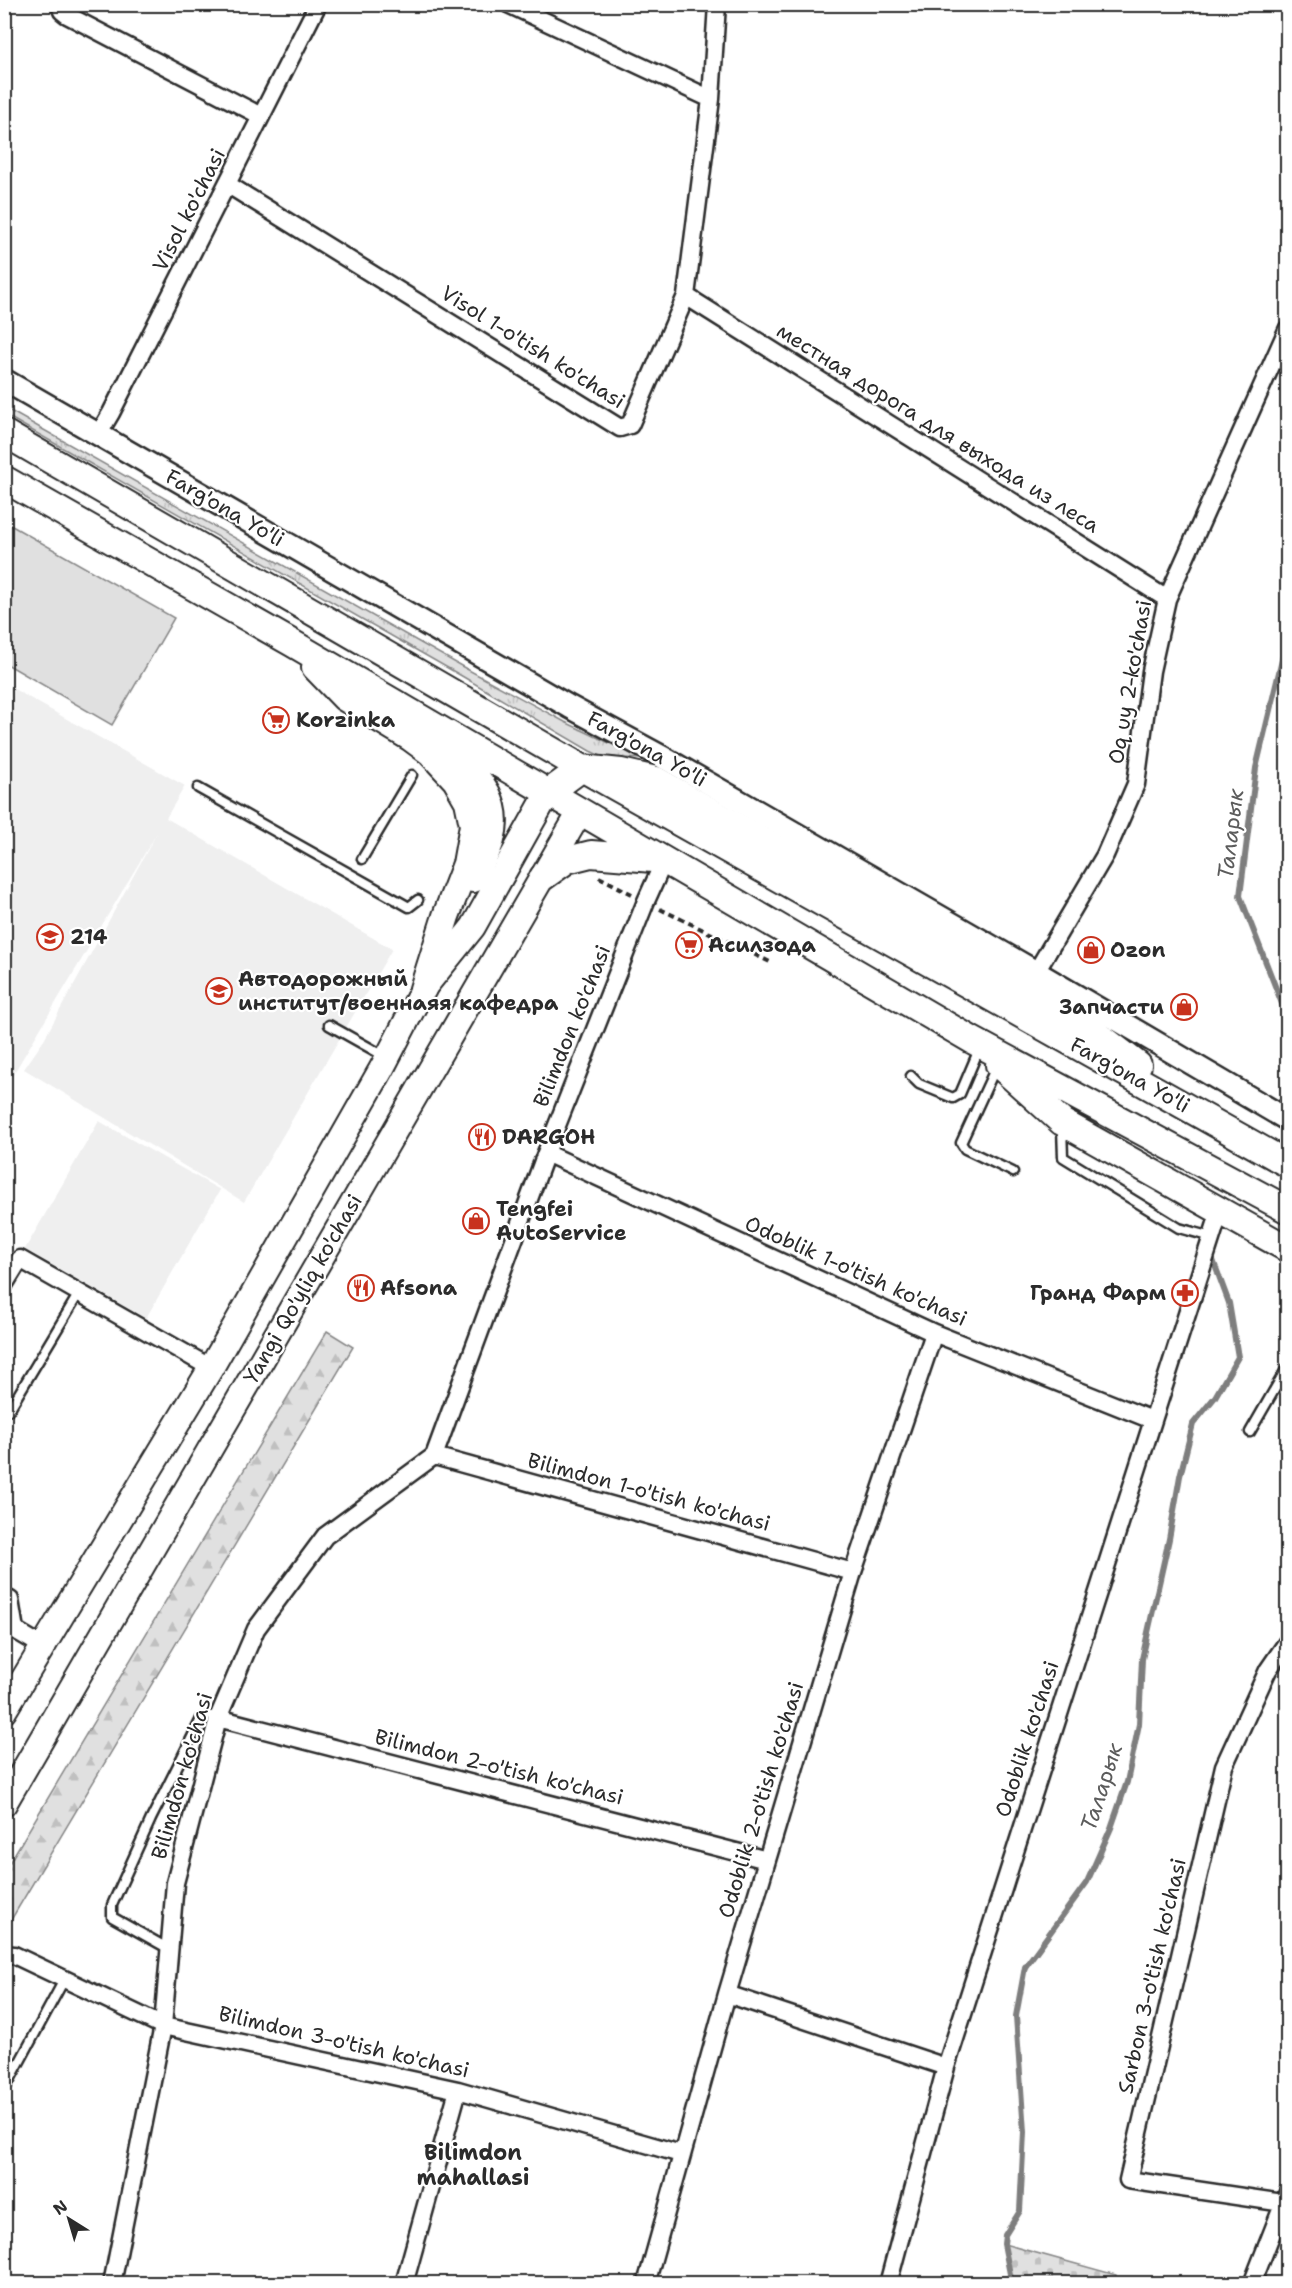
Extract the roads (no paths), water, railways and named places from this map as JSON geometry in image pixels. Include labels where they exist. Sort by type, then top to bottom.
[{"type":"main road","points":[[4,433],[582,768],[621,772],[656,780],[1084,1024],[1224,1128],[1287,1164]]},
{"type":"main road","name":"Farg'ona Yo'li","points":[[4,479],[548,793],[983,1050],[1287,1210]]},
{"type":"main road","points":[[292,644],[353,693],[471,770],[487,790],[494,824],[491,840],[438,944],[423,989]]},
{"type":"main road","points":[[548,793],[582,768]]},
{"type":"main road","name":"Yangi Qo'yliq ko'chasi","points":[[5,1803],[580,812],[584,792],[582,768]]},
{"type":"main road","name":"Yangi Qo'yliq ko'chasi","points":[[4,1711],[211,1368],[387,1058],[423,989],[473,927],[548,793]]},
{"type":"main road","points":[[543,877],[567,860],[591,854],[664,861]]},
{"type":"main road","points":[[983,1050],[1062,1122],[1287,1249]]},
{"type":"street","points":[[60,4],[62,11],[67,15],[261,116]]},
{"type":"street","name":"Visol ko'chasi","points":[[98,435],[318,4]]},
{"type":"street","points":[[508,4],[711,99]]},
{"type":"street","name":"Visol 1-o'tish ko'chasi","points":[[227,184],[620,428],[630,425],[686,296],[711,99],[717,4]]},
{"type":"street","name":"местная дорога для выхода из леса","points":[[686,296],[1167,598]]},
{"type":"street","name":"Oq uy 2-ko'chasi","points":[[1036,972],[1105,855],[1136,784],[1151,671],[1167,598],[1287,328]]},
{"type":"street","name":"Farg'ona Yo'li","points":[[4,380],[1036,972],[1287,1120]]},
{"type":"street","name":"Bilimdon ko'chasi","points":[[112,2283],[163,2026],[175,1883],[218,1718],[256,1629],[325,1536],[434,1456],[546,1153],[664,861]]},
{"type":"street","name":"Odoblik 1-o'tish ko'chasi","points":[[546,1153],[934,1333],[1152,1420]]},
{"type":"street","name":"Odoblik ko'chasi","points":[[888,2283],[946,2067],[1220,1211]]},
{"type":"street","points":[[4,1285],[20,1259],[211,1368]]},
{"type":"street","name":"Odoblik 2-o'tish ko'chasi","points":[[646,2283],[727,1994],[852,1572],[934,1333]]},
{"type":"street","name":"Bilimdon 1-o'tish ko'chasi","points":[[434,1456],[852,1572]]},
{"type":"street","points":[[4,1596],[10,1600],[15,1630],[42,1646]]},
{"type":"street","name":"Sarbon 3-o'tish ko'chasi","points":[[1285,2198],[1128,2180],[1224,1766],[1268,1670],[1287,1641]]},
{"type":"street","name":"Bilimdon 2-o'tish ko'chasi","points":[[218,1718],[767,1860]]},
{"type":"street","name":"Bilimdon 3-o'tish ko'chasi","points":[[4,1954],[14,1955],[65,1978],[163,2026],[458,2090],[681,2154]]},
{"type":"street","points":[[727,1994],[946,2067]]},
{"type":"street","points":[[404,2283],[458,2090]]},
{"type":"street","points":[[1252,2283],[1285,2198]]},
{"type":"lane","points":[[362,859],[412,775]]},
{"type":"lane","points":[[198,788],[409,907],[418,900]]},
{"type":"lane","points":[[329,1026],[387,1058]]},
{"type":"lane","points":[[911,1076],[919,1084],[953,1098],[960,1094],[983,1050]]},
{"type":"lane","points":[[983,1050],[961,1143],[965,1149],[1013,1172]]},
{"type":"lane","points":[[1062,1122],[1063,1157],[1179,1228],[1212,1237]]},
{"type":"lane","points":[[4,1407],[9,1410],[79,1293]]},
{"type":"lane","points":[[1250,1432],[1287,1366]]},
{"type":"lane","points":[[170,1949],[112,1917],[112,1905],[151,1819],[201,1719],[207,1716],[218,1718]]},
{"type":"lane","points":[[4,2091],[65,1978]]},
{"type":"waterway","name":"Таларык","points":[[1288,635],[1256,768],[1240,896],[1286,1014],[1288,1032]]},
{"type":"waterway","name":"Таларык","points":[[1012,2284],[1004,2244],[1005,2235],[1020,2211],[1024,2132],[1016,2016],[1025,1967],[1087,1882],[1111,1828],[1127,1782],[1139,1724],[1142,1659],[1193,1424],[1215,1397],[1238,1357],[1229,1303],[1213,1260]]},
{"type":"place","name":"Korzinka","points":[[276,720]]},
{"type":"place","name":"214","points":[[50,937]]},
{"type":"place","name":"Асилзода","points":[[689,945]]},
{"type":"place","name":"Ozon","points":[[1091,950]]},
{"type":"place","name":"Автодорожный институт/военнаяя кафедра","points":[[219,991]]},
{"type":"place","name":"Запчасти","points":[[1184,1007]]},
{"type":"place","name":"DARGOH","points":[[482,1137]]},
{"type":"place","name":"Tengfei AutoService","points":[[476,1221]]},
{"type":"place","name":"Afsona","points":[[361,1288]]},
{"type":"place","name":"Гранд Фарм","points":[[1185,1293]]},
{"type":"district","name":"Bilimdon mahallasi","points":[[473,2164]]}]
